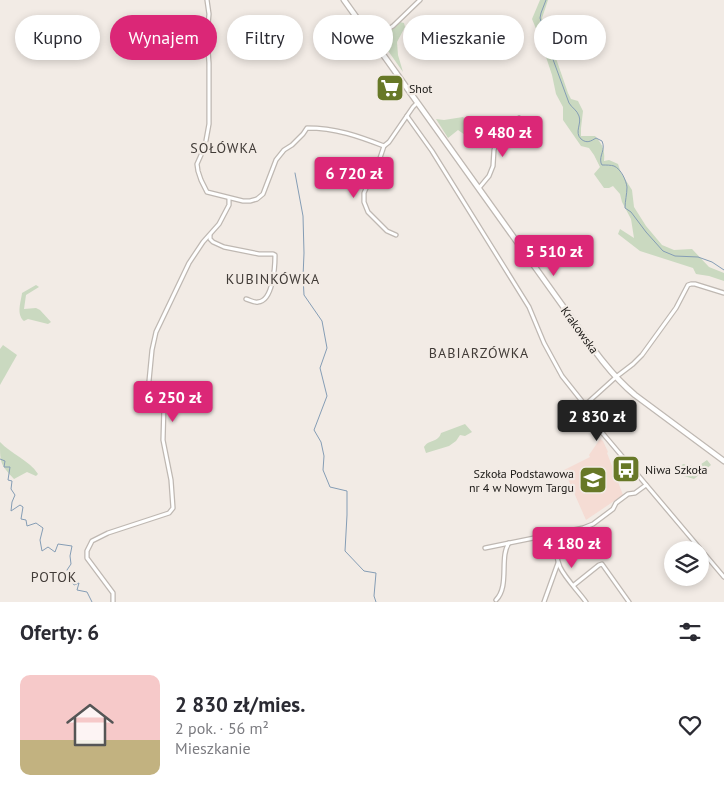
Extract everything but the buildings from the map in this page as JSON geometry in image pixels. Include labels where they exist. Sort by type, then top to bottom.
[{"type":"main road","name":"Krakowska","points":[[344,0],[355,15]]},
{"type":"main road","name":"Krakowska","points":[[387,60],[586,340],[616,377],[635,395],[724,461]]},
{"type":"street","points":[[207,0],[209,14],[207,37],[209,124],[205,146],[197,164],[207,192],[243,201],[257,199],[263,194],[276,160],[307,128],[324,128],[348,133],[384,146]]},
{"type":"street","points":[[393,26],[420,0]]},
{"type":"street","points":[[396,236],[387,231],[368,212],[364,202],[364,193],[384,146],[418,103]]},
{"type":"street","points":[[407,116],[432,151],[528,307],[562,376],[585,405],[597,428],[724,577]]},
{"type":"street","points":[[478,188],[485,182],[491,171],[498,136],[519,118]]},
{"type":"street","points":[[113,602],[113,593],[87,558],[87,551],[92,541],[108,533],[169,513],[172,508],[171,480],[163,440],[164,405],[152,391],[149,382],[152,350],[156,332],[189,262],[219,224],[229,204],[229,198]]},
{"type":"street","points":[[210,235],[212,242],[224,247],[275,255],[271,289],[266,297],[263,301],[258,302],[246,299]]},
{"type":"street","points":[[585,405],[642,356],[676,308],[688,286],[694,284],[724,293]]},
{"type":"street","points":[[485,548],[562,533],[594,524],[628,494],[635,493],[646,486]]},
{"type":"street","points":[[562,533],[557,546],[559,566],[586,602]]},
{"type":"street","points":[[496,600],[499,598],[503,582],[505,550],[509,542]]},
{"type":"street","points":[[544,602],[559,562]]},
{"type":"street","points":[[574,585],[602,564],[629,602]]},
{"type":"shaded area","name":"Szkoła Podstawowa nr 4 w Nowym Targu","points":[[600,439],[603,441],[608,452],[623,495],[586,520],[564,470],[590,457],[589,455]]},
{"type":"green space","points":[[540,0],[548,0],[543,15],[534,15],[534,24],[532,19]]},
{"type":"green space","points":[[400,22],[403,23],[403,31],[397,42],[398,55],[403,72],[393,58],[393,27]]},
{"type":"green space","points":[[547,60],[557,60],[571,99],[578,101],[583,111],[581,136],[595,136],[603,148],[604,161],[609,160],[618,164],[621,173],[632,190],[634,207],[646,226],[662,245],[674,250],[692,249],[709,267],[724,273],[724,281],[696,274],[693,268],[640,251],[618,234],[620,229],[634,238],[631,219],[620,194],[613,186],[604,188],[594,174],[600,167],[594,155],[589,148],[581,146],[563,120],[563,107],[556,94]]},
{"type":"green space","points":[[463,117],[479,133],[468,137],[458,130],[448,138],[436,119],[444,120]]},
{"type":"green space","points":[[36,285],[39,287],[26,295],[24,309],[36,308],[40,310],[51,322],[48,324],[28,319],[24,321],[20,315],[22,293]]},
{"type":"green space","points":[[3,345],[17,355],[0,385],[0,349]]},
{"type":"green space","points":[[465,424],[472,432],[465,436],[460,435],[449,446],[426,453],[424,447],[438,438],[441,433]]},
{"type":"green space","points":[[0,442],[30,465],[38,474],[36,476],[27,472],[14,479],[2,463]]},
{"type":"green space","points":[[707,460],[711,465],[694,479],[674,473],[683,464],[697,467]]},
{"type":"waterway","points":[[546,0],[540,18],[569,103],[579,116],[578,134],[581,139],[587,142],[596,138],[602,141],[602,165],[617,167],[626,181],[625,208],[631,212],[663,251],[675,256],[698,257],[712,262],[724,270]]},
{"type":"waterway","points":[[295,173],[303,216],[304,295],[322,321],[327,348],[320,368],[327,396],[314,430],[321,442],[324,456],[323,470],[330,487],[347,491],[345,551],[364,571],[376,573],[374,596],[376,602]]},
{"type":"waterway","points":[[0,459],[5,461],[4,467],[10,467],[8,480],[12,481],[11,489],[15,495],[11,511],[20,505],[23,507],[21,519],[26,520],[27,526],[36,523],[43,528],[40,540],[42,551],[48,547],[55,552],[58,544],[72,546],[71,564],[67,570],[74,585],[79,583],[77,590],[87,592],[92,602]]},
{"type":"place","name":"Shot","points":[[390,88]]},
{"type":"place","name":"Niwa Szkoła","points":[[626,469]]},
{"type":"place","name":"Szkoła Podstawowa nr 4 w Nowym Targu","points":[[593,480]]},
{"type":"district","name":"SOŁÓWKA","points":[[224,148]]},
{"type":"district","name":"KUBINKÓWKA","points":[[273,279]]},
{"type":"district","name":"BABIARZÓWKA","points":[[479,353]]},
{"type":"district","name":"POTOK","points":[[54,577]]}]
